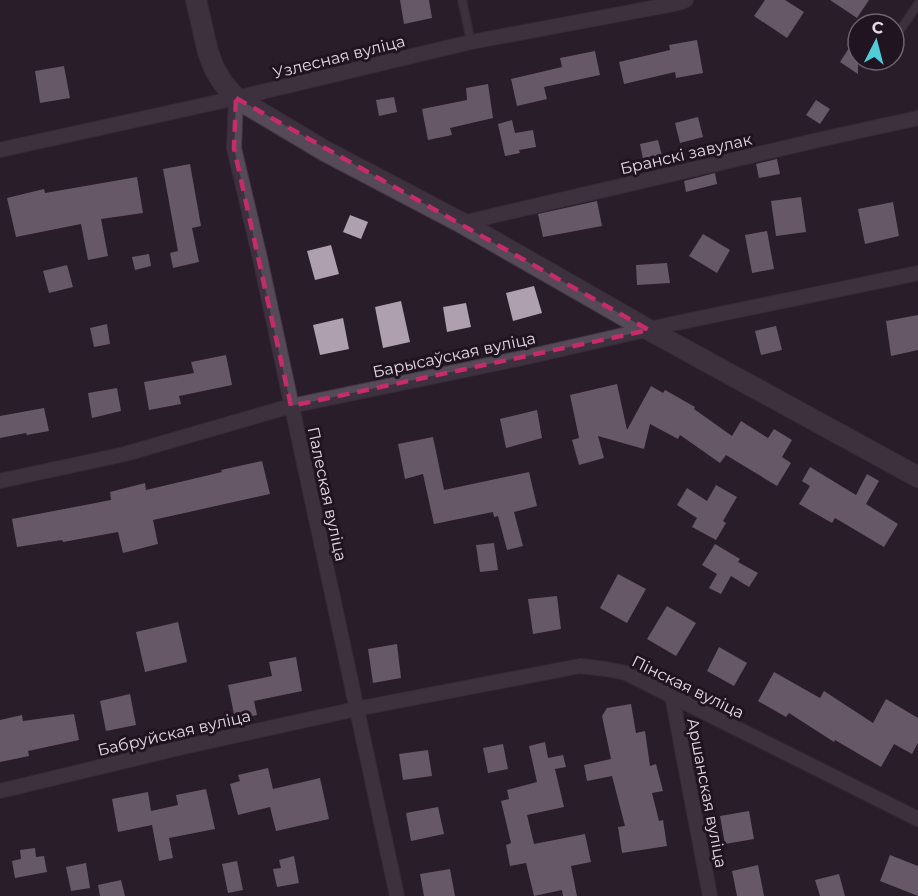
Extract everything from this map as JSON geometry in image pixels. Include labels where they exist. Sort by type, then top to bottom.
[{"type":"main road","points":[[196,0],[214,68],[236,98],[325,151],[462,223],[649,330],[918,477]]},
{"type":"street","name":"Узлесная вуліца","points":[[0,150],[236,98],[471,42],[686,0]]},
{"type":"street","name":"Палеская вуліца","points":[[236,98],[234,148],[260,258],[397,896]]},
{"type":"street","name":"Бранскі завулак","points":[[462,223],[918,118]]},
{"type":"street","name":"Барысаўская вуліца","points":[[0,481],[125,454],[291,406],[918,273]]},
{"type":"street","name":"Пінская вуліца","points":[[356,709],[580,666],[606,669],[626,674],[672,696],[918,819]]},
{"type":"street","name":"Аршанская вуліца","points":[[672,696],[710,896]]},
{"type":"street","name":"Бабруйская вуліца","points":[[0,790],[356,709]]},
{"type":"lane","points":[[462,0],[471,42]]},
{"type":"lane","points":[[906,22],[918,4]]},
{"type":"highlighted area","points":[[236,98],[649,330],[291,406],[234,148]]},
{"type":"building","points":[[400,0],[429,0],[432,18],[404,24]]},
{"type":"building","points":[[765,0],[785,0],[804,12],[787,38],[754,16]]},
{"type":"building","points":[[830,0],[869,0],[861,12],[848,12]]},
{"type":"building","points":[[697,40],[703,73],[676,78],[675,72],[624,84],[619,62],[670,50],[669,45]]},
{"type":"building","points":[[595,51],[600,75],[544,87],[547,99],[517,106],[511,79],[562,67],[560,58]]},
{"type":"building","points":[[846,53],[846,66],[840,62]]},
{"type":"building","points":[[64,66],[70,98],[40,103],[35,71]]},
{"type":"building","points":[[488,84],[493,118],[450,128],[452,135],[428,140],[422,109],[467,100],[466,88]]},
{"type":"building","points":[[394,97],[397,112],[379,116],[376,100]]},
{"type":"building","points":[[816,100],[830,109],[820,124],[806,115]]},
{"type":"building","points":[[698,117],[703,137],[680,143],[675,123]]},
{"type":"building","points":[[512,120],[515,133],[533,130],[536,147],[519,150],[520,153],[505,156],[498,124]]},
{"type":"building","points":[[658,140],[663,160],[644,164],[640,144]]},
{"type":"building","points":[[777,159],[780,174],[759,178],[756,164]]},
{"type":"building","points":[[190,164],[201,226],[192,228],[199,262],[173,268],[170,253],[178,251],[163,169]]},
{"type":"building","points":[[715,173],[717,184],[686,192],[684,181]]},
{"type":"building","points":[[137,177],[143,213],[101,219],[108,256],[88,260],[81,224],[16,237],[7,198],[44,189],[45,193]]},
{"type":"building","points":[[801,197],[806,232],[776,236],[771,201]]},
{"type":"building","points":[[597,201],[602,226],[543,237],[538,214]]},
{"type":"building","points":[[893,202],[899,236],[865,244],[858,209]]},
{"type":"building","points":[[350,215],[368,222],[361,239],[343,232]]},
{"type":"building","points":[[767,231],[774,269],[752,273],[745,235]]},
{"type":"building","points":[[703,234],[730,250],[717,273],[689,256]]},
{"type":"building","points":[[331,245],[339,274],[315,280],[307,251]]},
{"type":"building","points":[[149,254],[151,266],[135,270],[132,257]]},
{"type":"building","points":[[667,263],[670,283],[637,285],[636,265]]},
{"type":"building","points":[[67,265],[73,287],[49,293],[43,271]]},
{"type":"building","points":[[534,286],[542,313],[513,321],[506,293]]},
{"type":"building","points":[[401,301],[410,342],[383,348],[375,307]]},
{"type":"building","points":[[466,303],[471,327],[447,332],[443,307]]},
{"type":"building","points":[[918,315],[918,350],[891,356],[886,321]]},
{"type":"building","points":[[343,318],[349,349],[320,355],[313,325]]},
{"type":"building","points":[[107,324],[110,344],[94,347],[90,328]]},
{"type":"building","points":[[776,326],[782,350],[761,355],[755,331]]},
{"type":"building","points":[[226,355],[232,385],[179,396],[181,404],[149,410],[144,382],[194,373],[191,362]]},
{"type":"building","points":[[617,384],[627,430],[651,386],[663,393],[665,390],[695,407],[694,409],[732,436],[741,421],[768,438],[774,429],[792,440],[782,457],[791,463],[777,486],[726,455],[720,463],[680,435],[678,439],[650,424],[644,449],[598,436],[604,458],[579,465],[572,440],[579,438],[570,395]]},
{"type":"building","points":[[117,388],[121,411],[92,418],[88,393]]},
{"type":"building","points":[[44,408],[49,431],[0,438],[0,416]]},
{"type":"building","points":[[537,410],[542,438],[506,448],[500,419]]},
{"type":"building","points":[[433,437],[444,490],[529,472],[537,506],[514,512],[523,546],[507,550],[498,516],[494,517],[493,512],[434,524],[423,474],[405,479],[398,444]]},
{"type":"building","points":[[262,461],[270,494],[153,520],[158,544],[123,553],[118,532],[63,542],[62,540],[17,547],[12,519],[111,500],[110,492],[145,483],[146,490]]},
{"type":"building","points":[[810,467],[856,495],[867,474],[879,481],[866,504],[898,524],[884,547],[835,518],[832,523],[799,504],[810,486],[802,481]]},
{"type":"building","points":[[716,485],[737,497],[723,521],[726,523],[716,540],[692,527],[697,518],[677,505],[687,488],[707,501]]},
{"type":"building","points":[[494,543],[498,570],[480,572],[476,545]]},
{"type":"building","points":[[715,544],[740,559],[738,562],[758,573],[749,587],[731,576],[721,594],[709,588],[717,574],[702,565]]},
{"type":"building","points":[[618,574],[646,589],[627,623],[600,608]]},
{"type":"building","points":[[557,596],[561,629],[533,634],[528,599]]},
{"type":"building","points":[[667,606],[696,623],[676,656],[647,639]]},
{"type":"building","points":[[178,622],[187,662],[145,672],[136,632]]},
{"type":"building","points":[[397,644],[401,678],[373,683],[368,649]]},
{"type":"building","points":[[719,647],[747,663],[734,686],[707,671]]},
{"type":"building","points":[[296,657],[302,691],[254,701],[257,715],[235,719],[228,685],[272,676],[269,662]]},
{"type":"building","points":[[774,672],[820,698],[824,691],[873,723],[886,699],[918,718],[918,743],[912,754],[894,744],[881,767],[835,740],[834,742],[789,713],[786,717],[758,701]]},
{"type":"building","points":[[130,694],[136,725],[106,731],[100,701]]},
{"type":"building","points":[[631,704],[636,733],[645,731],[650,766],[656,764],[663,791],[652,793],[659,821],[663,820],[667,846],[622,853],[618,827],[625,826],[612,776],[587,781],[584,765],[611,759],[602,716],[607,708]]},
{"type":"building","points":[[74,714],[79,740],[28,751],[29,756],[0,762],[0,720],[22,715],[23,721]]},
{"type":"building","points":[[545,742],[548,758],[563,755],[566,767],[555,769],[564,807],[527,815],[534,844],[585,834],[591,862],[571,866],[577,896],[563,896],[562,890],[534,896],[526,863],[510,866],[506,845],[511,843],[501,801],[509,799],[507,790],[537,782],[529,746]]},
{"type":"building","points":[[503,744],[508,769],[488,773],[483,748]]},
{"type":"building","points":[[428,750],[432,776],[403,780],[399,754]]},
{"type":"building","points":[[268,768],[273,789],[320,778],[329,819],[276,831],[270,807],[238,815],[230,784],[240,781],[238,775]]},
{"type":"building","points":[[206,789],[215,829],[169,838],[173,858],[159,861],[152,825],[118,832],[112,799],[148,792],[151,811],[178,805],[176,795]]},
{"type":"building","points":[[438,807],[444,834],[411,841],[406,813]]},
{"type":"building","points":[[749,811],[754,839],[725,844],[720,816]]},
{"type":"building","points":[[35,848],[36,857],[44,856],[47,872],[15,878],[12,861],[21,859],[20,850]]},
{"type":"building","points":[[890,855],[918,866],[918,896],[880,881]]},
{"type":"building","points":[[294,856],[299,883],[277,887],[273,869],[281,868],[279,860]]},
{"type":"building","points":[[237,861],[243,890],[228,893],[222,864]]},
{"type":"building","points":[[86,863],[90,888],[71,891],[66,867]]},
{"type":"building","points":[[758,865],[764,896],[737,896],[732,871]]},
{"type":"building","points":[[450,869],[455,896],[424,896],[420,874]]},
{"type":"building","points":[[839,874],[845,896],[820,896],[815,880]]},
{"type":"building","points":[[121,880],[125,896],[100,896],[98,885]]}]
